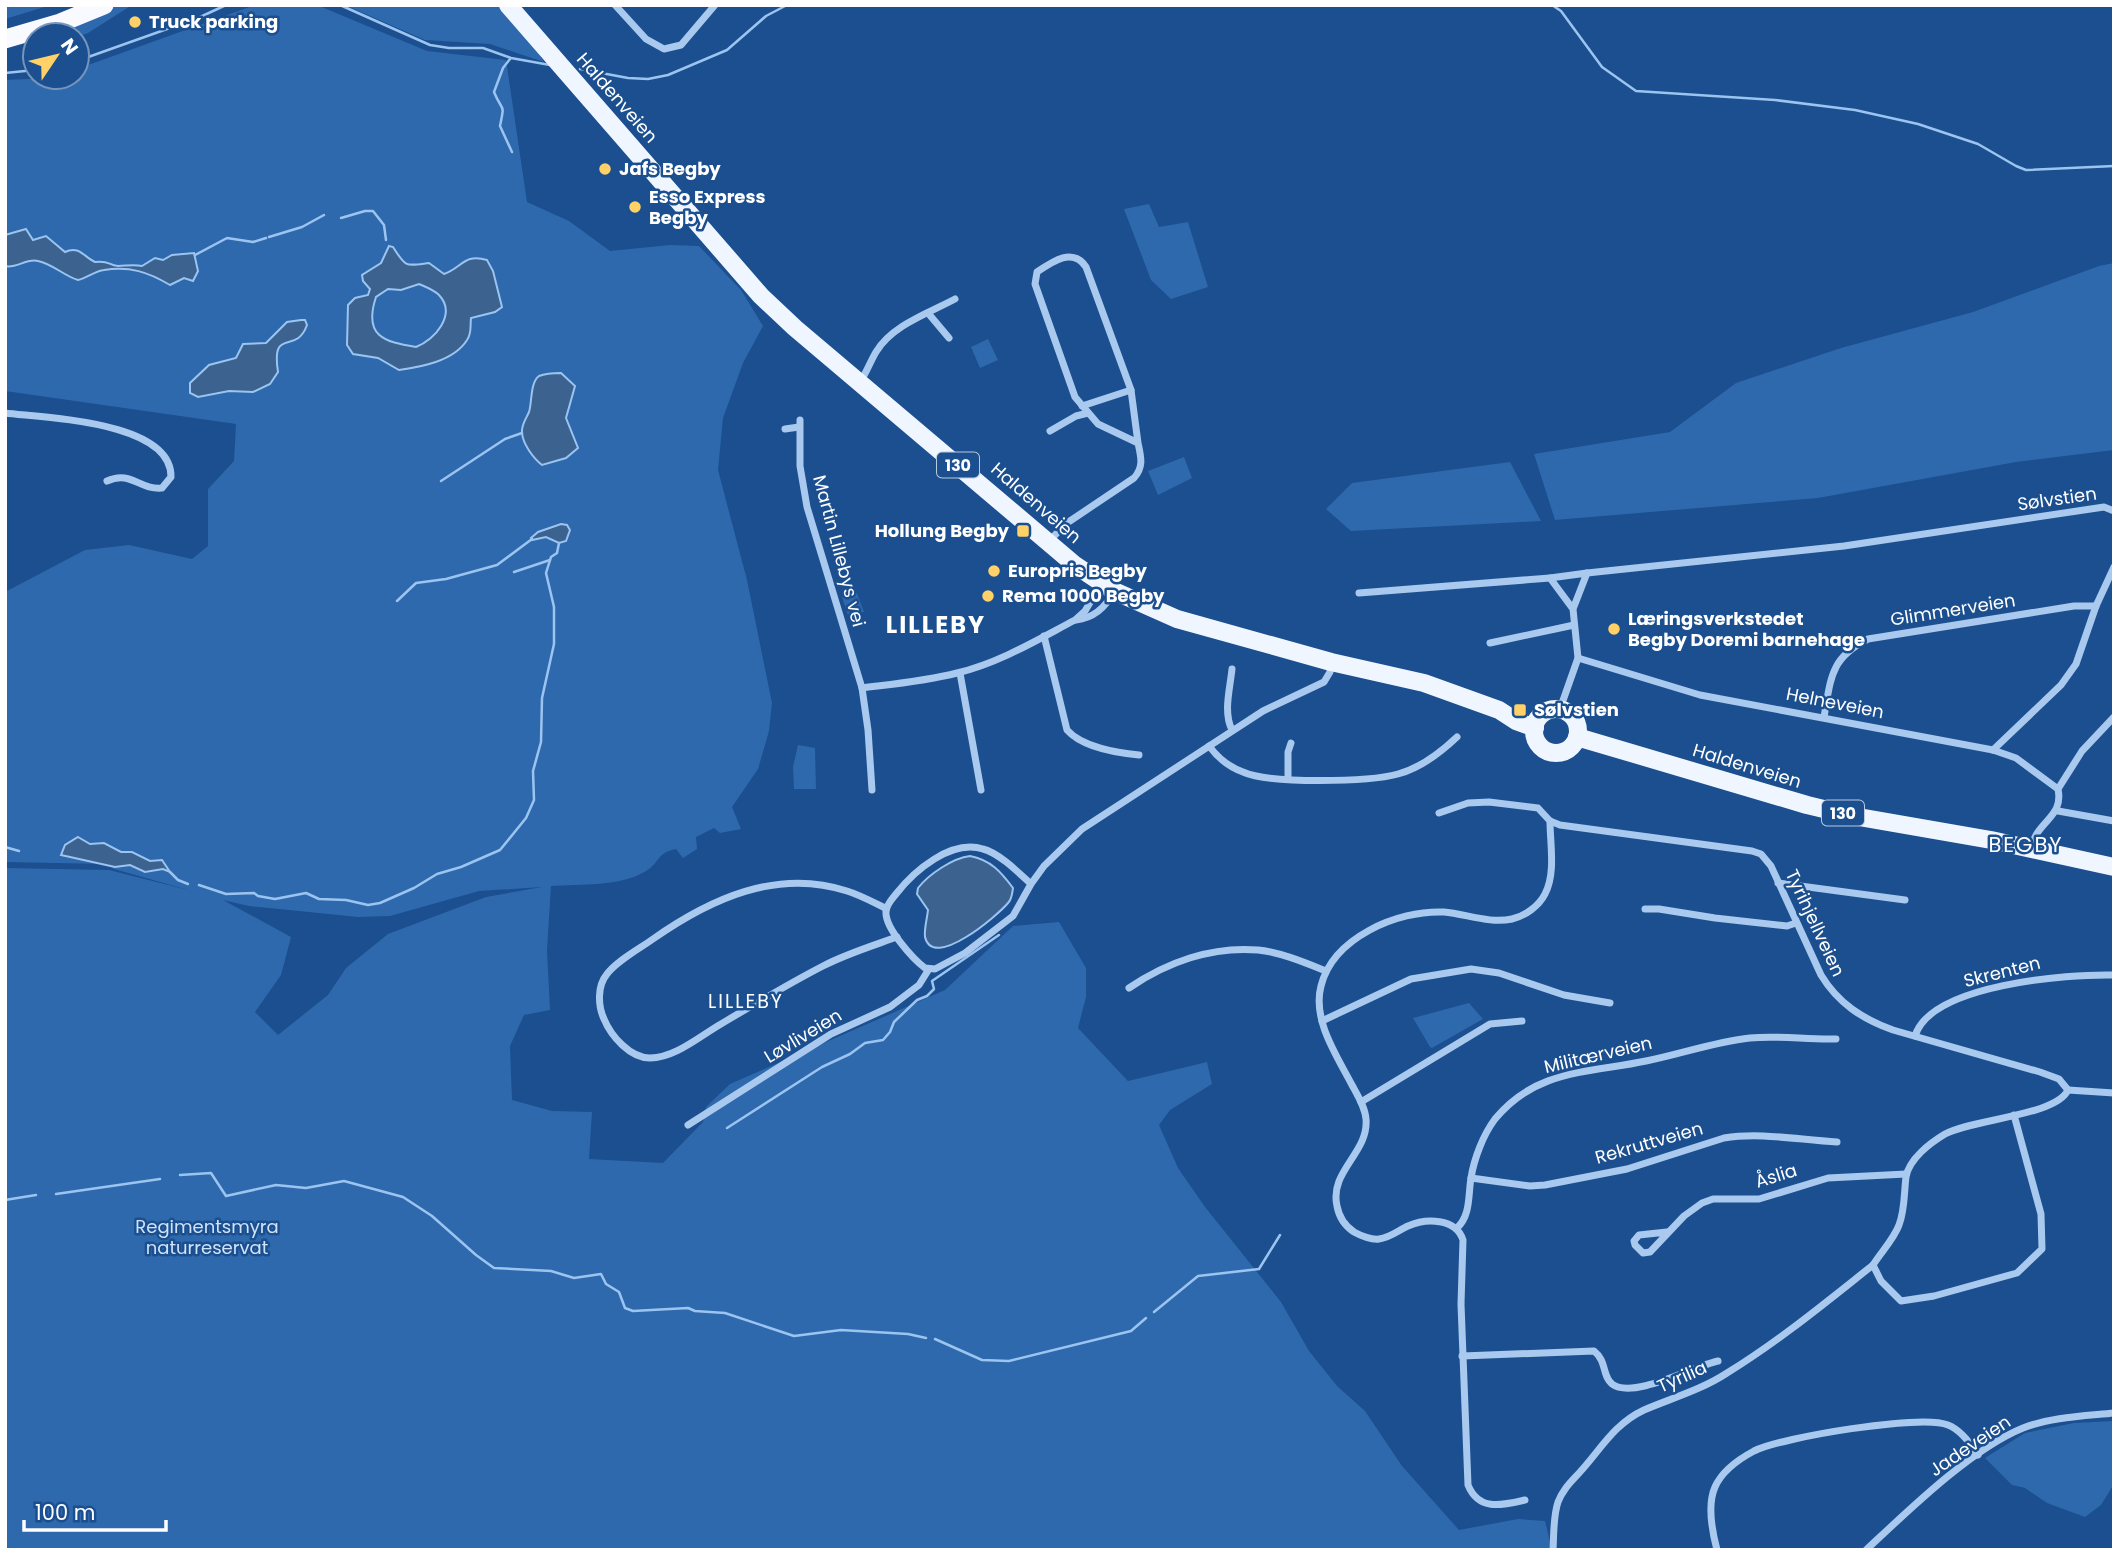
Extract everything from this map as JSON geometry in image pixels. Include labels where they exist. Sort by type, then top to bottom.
[{"type":"highway","points":[[5,39],[60,23],[104,5]]},
{"type":"main road","name":"Haldenveien","points":[[508,5],[742,276],[795,328],[1048,541],[1108,587],[1177,619],[1331,662],[1424,684],[1499,710],[1516,721],[1535,728]]},
{"type":"main road","points":[[1560,709],[1567,712],[1576,723],[1577,737],[1568,749],[1554,752],[1539,745],[1535,728],[1543,713],[1560,709]]},
{"type":"main road","name":"Haldenveien","points":[[1577,737],[1807,805],[2114,867]]},
{"type":"street","points":[[615,5],[646,39],[664,49],[681,45],[715,5]]},
{"type":"street","points":[[1048,541],[1067,523],[1134,478],[1142,464],[1131,390],[1086,267],[1075,257],[1058,258],[1037,272],[1035,284],[1075,397],[1098,424],[1138,443]]},
{"type":"street","points":[[859,382],[867,373],[876,350],[896,330],[956,299]]},
{"type":"street","points":[[928,313],[949,338]]},
{"type":"street","points":[[1050,430],[1085,410],[1131,390]]},
{"type":"street","points":[[5,413],[112,427],[139,438],[162,452],[169,461],[171,477],[162,488],[153,488],[127,477],[117,476],[107,481]]},
{"type":"street","name":"Martin Lillebys vei","points":[[785,429],[799,424],[800,466],[807,507],[862,688],[872,790]]},
{"type":"street","name":"Sølvstien","points":[[1359,593],[1550,578],[1856,545],[2104,507],[2114,511]]},
{"type":"street","points":[[1993,750],[2061,685],[2077,664],[2096,606],[2114,567]]},
{"type":"street","points":[[1560,709],[1578,659],[1573,609],[1587,573]]},
{"type":"street","points":[[1550,578],[1573,609]]},
{"type":"street","points":[[862,688],[917,682],[960,673],[997,660],[1075,620],[1108,587]]},
{"type":"street","points":[[1075,620],[1087,619],[1107,604],[1108,587]]},
{"type":"street","name":"Glimmerveien","points":[[1824,717],[1830,684],[1838,662],[1848,650],[1868,639],[2074,606],[2096,606]]},
{"type":"street","points":[[1490,643],[1574,625]]},
{"type":"street","points":[[1044,636],[1067,730],[1073,738],[1139,755]]},
{"type":"street","name":"Helneveien","points":[[1578,659],[1700,695],[1993,750],[2016,758],[2058,789]]},
{"type":"street","points":[[1031,884],[1014,868],[983,849],[961,848],[932,859],[906,881],[886,908],[887,920],[897,937],[919,963],[929,970],[965,953],[1013,916],[1044,866],[1082,829],[1232,730],[1278,703],[1324,682],[1330,672],[1331,662]]},
{"type":"street","points":[[1232,730],[1227,714],[1233,669]]},
{"type":"street","points":[[960,673],[981,790]]},
{"type":"street","points":[[2031,849],[2041,825],[2057,811],[2060,799],[2058,789],[2082,751],[2114,717]]},
{"type":"street","points":[[1209,746],[1222,760],[1243,773],[1263,778],[1368,778],[1400,773],[1423,764],[1457,737]]},
{"type":"street","points":[[1288,779],[1288,752],[1291,743]]},
{"type":"street","name":"Tyrihjellveien","points":[[1439,813],[1468,803],[1489,802],[1538,808],[1550,821],[1560,825],[1752,851],[1767,860],[1831,992],[1848,1008],[1875,1023],[2059,1079],[2068,1090],[2114,1093]]},
{"type":"street","points":[[2057,811],[2114,821]]},
{"type":"street","points":[[1525,1500],[1489,1505],[1476,1498],[1470,1490],[1462,1356],[1462,1240],[1457,1228],[1442,1222],[1422,1222],[1384,1238],[1375,1239],[1356,1233],[1343,1222],[1338,1211],[1335,1192],[1338,1181],[1363,1139],[1367,1122],[1361,1102],[1322,1021],[1319,994],[1326,971],[1338,954],[1369,931],[1429,912],[1502,920],[1530,912],[1544,896],[1550,877],[1550,821]]},
{"type":"street","points":[[886,908],[844,890],[821,886],[782,882],[745,890],[674,925],[613,968],[602,981],[599,1008],[613,1035],[624,1046],[643,1057],[659,1058],[691,1043],[825,965],[897,937]]},
{"type":"street","points":[[1778,883],[1905,900]]},
{"type":"street","points":[[1645,909],[1787,926],[1796,923]]},
{"type":"street","points":[[1129,988],[1150,973],[1198,954],[1221,951],[1265,951],[1326,971]]},
{"type":"street","points":[[1322,1021],[1411,979],[1434,973],[1471,969],[1499,973],[1564,995],[1610,1003]]},
{"type":"street","name":"Løvliveien","points":[[688,1125],[831,1034],[890,1007],[919,985],[929,970]]},
{"type":"street","name":"Skrenten","points":[[1915,1036],[1931,1012],[1942,1004],[2001,986],[2051,976],[2114,975]]},
{"type":"street","points":[[1361,1102],[1490,1024],[1522,1021]]},
{"type":"street","name":"Militærveien","points":[[1457,1228],[1466,1217],[1471,1178],[1483,1140],[1494,1120],[1521,1095],[1540,1083],[1578,1072],[1649,1061],[1678,1051],[1750,1038],[1836,1039]]},
{"type":"street","points":[[1906,1174],[1931,1143],[1948,1132],[2045,1107],[2060,1101],[2068,1090]]},
{"type":"street","points":[[1873,1265],[1881,1281],[1901,1301],[1934,1296],[2017,1273],[2042,1249],[2041,1214],[2014,1115]]},
{"type":"street","name":"Rekruttveien","points":[[1471,1178],[1530,1186],[1545,1185],[1627,1169],[1737,1136],[1837,1142]]},
{"type":"street","name":"Åslia","points":[[1667,1232],[1702,1203],[1713,1199],[1759,1199],[1828,1178],[1906,1174]]},
{"type":"street","name":"Tyrilia","points":[[1553,1550],[1556,1511],[1562,1495],[1570,1480],[1611,1433],[1643,1411],[1725,1375],[1795,1328],[1873,1265],[1899,1225],[1906,1194],[1906,1174]]},
{"type":"street","points":[[1462,1356],[1593,1351],[1604,1363],[1608,1380],[1615,1386],[1624,1388],[1660,1382],[1718,1361]]},
{"type":"street","name":"Jadeveien","points":[[1866,1550],[1932,1491],[1978,1455],[2024,1428],[2053,1421],[2114,1413]]},
{"type":"street","points":[[1717,1550],[1713,1534],[1712,1498],[1716,1485],[1733,1464],[1768,1445],[1839,1430],[1921,1422],[1952,1427],[1978,1455]]},
{"type":"green space","points":[[5,5],[51,5],[5,19]]},
{"type":"green space","points":[[118,5],[132,5],[91,31],[91,21],[82,21]]},
{"type":"green space","name":"Regimentsmyra naturreservat","points":[[255,5],[317,5],[427,51],[506,60],[527,202],[569,221],[610,251],[670,245],[699,246],[741,290],[763,326],[743,363],[723,418],[718,470],[747,580],[772,703],[769,731],[758,769],[732,807],[741,829],[720,833],[714,828],[696,837],[697,849],[683,858],[676,849],[670,851],[646,871],[624,880],[551,886],[547,950],[550,1010],[524,1015],[510,1046],[512,1100],[552,1111],[592,1112],[589,1159],[663,1163],[703,1122],[706,1107],[730,1084],[945,990],[1013,926],[1059,922],[1086,968],[1086,997],[1078,1028],[1128,1081],[1207,1062],[1212,1084],[1170,1110],[1159,1125],[1178,1168],[1205,1207],[1281,1302],[1309,1351],[1337,1386],[1365,1411],[1402,1466],[1459,1530],[1518,1519],[1545,1521],[1552,1550],[5,1550],[5,868],[109,870],[192,891],[114,869],[107,864],[5,862],[5,592],[85,550],[129,545],[192,559],[208,546],[208,489],[234,461],[236,424],[5,391],[5,80],[21,79],[21,91],[91,91],[91,64]],"holes":[[[542,887],[486,897],[388,934],[346,968],[328,995],[278,1035],[255,1012],[281,975],[291,937],[223,900],[249,906],[358,917],[390,916],[479,891]]]},
{"type":"green space","points":[[345,5],[500,5],[525,33],[544,62],[490,44],[425,40]]},
{"type":"green space","points":[[1149,204],[1159,227],[1188,222],[1208,287],[1171,299],[1151,280],[1124,209]]},
{"type":"green space","points":[[2114,263],[2114,450],[2016,462],[1818,498],[1555,520],[1534,454],[1670,432],[1736,383],[1841,348],[1973,312]]},
{"type":"green space","points":[[988,339],[998,360],[980,368],[971,347]]},
{"type":"green space","points":[[1184,457],[1192,478],[1158,495],[1148,471]]},
{"type":"green space","points":[[1510,462],[1541,521],[1351,531],[1326,509],[1352,483]]},
{"type":"green space","points":[[856,591],[864,612],[848,615],[842,597]]},
{"type":"green space","points":[[798,745],[815,748],[816,789],[794,789],[793,767]]},
{"type":"green space","points":[[1469,1003],[1483,1019],[1430,1047],[1413,1018]]},
{"type":"green space","points":[[2114,1421],[2114,1484],[2101,1505],[2085,1517],[2047,1503],[2025,1488],[2012,1485],[1985,1458],[2025,1433],[2074,1423]]},
{"type":"shaded area","points":[[26,229],[33,240],[46,236],[65,252],[78,251],[95,262],[118,266],[142,266],[155,258],[163,260],[172,255],[194,253],[198,271],[193,281],[184,278],[170,285],[146,273],[131,270],[101,271],[78,280],[38,261],[5,266],[5,235]]},
{"type":"shaded area","points":[[389,246],[393,247],[407,264],[429,263],[444,274],[473,258],[487,260],[493,271],[502,307],[495,312],[471,318],[467,340],[454,353],[436,362],[399,370],[378,358],[353,354],[347,345],[348,305],[355,298],[368,295],[370,289],[363,281],[362,275],[381,263]],"holes":[[[419,284],[437,293],[444,302],[446,310],[441,326],[430,339],[416,347],[394,343],[379,335],[372,321],[376,297],[388,289],[401,290]]]},
{"type":"shaded area","points":[[305,320],[307,325],[302,334],[297,339],[281,345],[278,350],[278,372],[270,384],[253,392],[229,391],[198,397],[190,393],[190,383],[209,365],[236,358],[243,344],[266,343],[287,322]]},
{"type":"shaded area","points":[[561,373],[575,386],[566,418],[578,448],[566,458],[542,465],[526,446],[522,427],[529,412],[536,379],[541,375]]},
{"type":"shaded area","points":[[561,524],[567,525],[570,530],[566,541],[559,543],[546,537],[532,540],[538,532]]},
{"type":"shaded area","points":[[78,837],[90,844],[104,843],[121,852],[132,852],[150,861],[162,860],[170,872],[163,869],[145,872],[130,865],[115,867],[61,855],[65,845]]},
{"type":"shaded area","points":[[970,856],[984,860],[1000,872],[1013,888],[1010,900],[992,918],[966,937],[940,948],[930,946],[925,937],[928,910],[917,894],[918,888],[942,868]]},
{"type":"waterway","points":[[91,56],[198,18],[226,5]]},
{"type":"waterway","points":[[340,5],[430,45],[483,48],[511,58],[550,65]]},
{"type":"waterway","points":[[580,69],[628,78],[648,79],[668,75],[727,50],[766,16],[787,5]]},
{"type":"waterway","points":[[1196,5],[1249,5]]},
{"type":"waterway","points":[[1552,5],[1561,11],[1602,67],[1636,91],[1775,100],[1855,110],[1918,124],[1978,144],[2026,170],[2114,166]]},
{"type":"waterway","points":[[510,59],[503,68],[494,92],[503,110],[500,126],[512,152]]},
{"type":"waterway","points":[[5,73],[21,71]]},
{"type":"waterway","points":[[341,218],[373,211],[384,225],[386,240]]},
{"type":"waterway","points":[[269,237],[302,227],[324,215]]},
{"type":"waterway","points":[[195,255],[227,238],[253,242],[266,238]]},
{"type":"waterway","points":[[441,481],[505,439],[522,433]]},
{"type":"waterway","points":[[397,601],[416,583],[446,579],[497,565],[532,539]]},
{"type":"waterway","points":[[199,885],[226,894],[254,893],[275,899],[306,893],[319,899],[346,900],[368,905],[380,903],[437,874],[500,850],[526,818],[534,800],[533,771],[541,742],[542,698],[554,644],[554,607],[546,573],[551,557],[557,553],[559,543]]},
{"type":"waterway","points":[[514,572],[550,560]]},
{"type":"waterway","points":[[5,847],[19,851]]},
{"type":"waterway","points":[[170,872],[178,880],[188,884]]},
{"type":"waterway","points":[[727,1128],[822,1067],[850,1054],[865,1043],[883,1040],[894,1022],[917,1000],[934,989],[932,981],[999,935]]},
{"type":"waterway","points":[[180,1175],[211,1173],[226,1196],[276,1185],[306,1188],[344,1181],[403,1197],[432,1216],[494,1268],[551,1271],[574,1278],[601,1274],[606,1284],[619,1292],[625,1308],[633,1311],[688,1308],[725,1313],[794,1336],[841,1330],[908,1334],[926,1338]]},
{"type":"waterway","points":[[56,1194],[160,1179]]},
{"type":"waterway","points":[[5,1200],[36,1195]]},
{"type":"waterway","points":[[1154,1312],[1198,1276],[1259,1269],[1280,1235]]},
{"type":"waterway","points":[[935,1339],[982,1360],[1009,1361],[1131,1331],[1146,1318]]},
{"type":"place","name":"Truck parking","points":[[135,22]]},
{"type":"place","name":"Jafs Begby","points":[[605,169]]},
{"type":"place","name":"Esso Express Begby","points":[[635,207]]},
{"type":"place","name":"Hollung Begby","points":[[1023,531]]},
{"type":"place","name":"Europris Begby","points":[[994,571]]},
{"type":"place","name":"Rema 1000 Begby","points":[[988,596]]},
{"type":"place","name":"Læringsverkstedet Begby Doremi barnehage","points":[[1614,629]]},
{"type":"place","name":"Sølvstien","points":[[1520,710]]},
{"type":"district","name":"LILLEBY","points":[[936,625]]},
{"type":"district","name":"BEGBY","points":[[2026,845]]},
{"type":"district","name":"LILLEBY","points":[[746,1001]]}]
